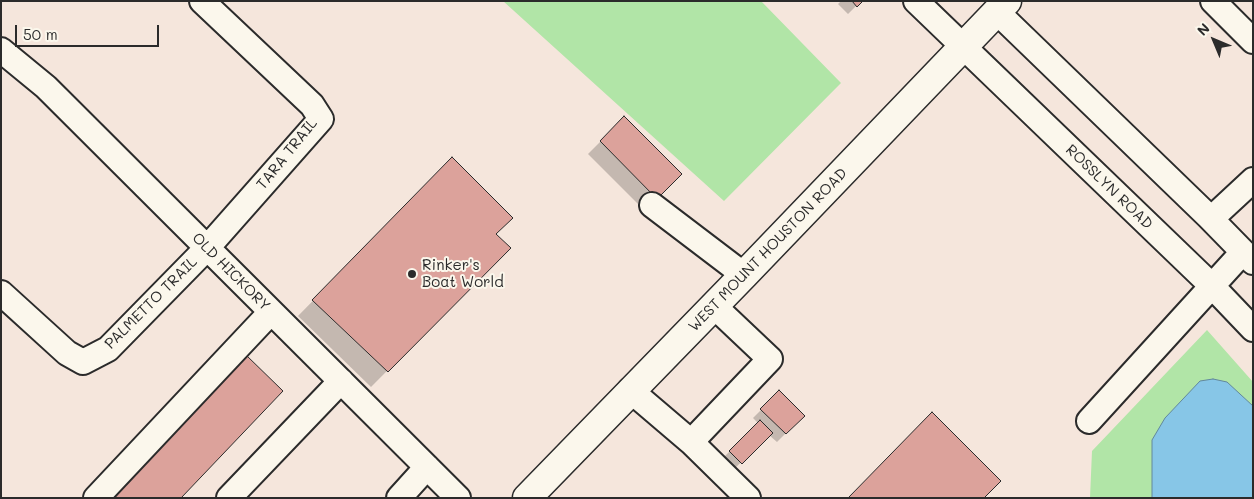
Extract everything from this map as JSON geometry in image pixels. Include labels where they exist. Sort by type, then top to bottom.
[{"type":"main road","name":"WEST MOUNT HOUSTON ROAD","points":[[527,498],[1002,6]]},
{"type":"street","name":"TARA TRAIL","points":[[202,1],[312,105],[321,119],[207,248]]},
{"type":"street","name":"ROSSLYN ROAD","points":[[916,1],[1211,285],[1253,329]]},
{"type":"street","points":[[1213,1],[1253,41]]},
{"type":"street","points":[[1002,6],[1248,257],[1211,285],[1089,421]]},
{"type":"street","name":"OLD HICKORY","points":[[1,50],[46,88],[458,498]]},
{"type":"street","points":[[1211,219],[1253,180]]},
{"type":"street","points":[[652,205],[744,275]]},
{"type":"street","name":"PALMETTO TRAIL","points":[[1,293],[67,352],[83,362],[108,349],[207,248]]},
{"type":"street","points":[[691,442],[770,359],[714,306]]},
{"type":"street","points":[[96,498],[271,312]]},
{"type":"street","points":[[229,498],[341,382]]},
{"type":"street","points":[[630,390],[691,442],[748,498]]},
{"type":"street","points":[[399,498],[427,467]]},
{"type":"green space","points":[[503,1],[761,1],[841,83],[724,201]]},
{"type":"green space","points":[[1207,330],[1253,382],[1253,498],[1090,498],[1092,451]]},
{"type":"water","points":[[1213,379],[1227,382],[1253,406],[1253,498],[1152,498],[1152,440],[1165,418],[1200,381]]},
{"type":"building","points":[[852,1],[863,1],[857,7]]},
{"type":"building","points":[[624,116],[682,174],[657,199],[600,141]]},
{"type":"building","name":"Rinker's Boat World","points":[[452,157],[513,218],[496,234],[511,248],[388,372],[312,300]]},
{"type":"building","points":[[245,354],[283,391],[181,498],[107,498]]},
{"type":"building","points":[[779,390],[805,416],[786,434],[760,409]]},
{"type":"building","points":[[932,412],[1001,481],[984,498],[848,498]]},
{"type":"building","points":[[760,420],[773,433],[742,464],[729,451]]},
{"type":"place","name":"Rinker's Boat World","points":[[412,274]]}]
